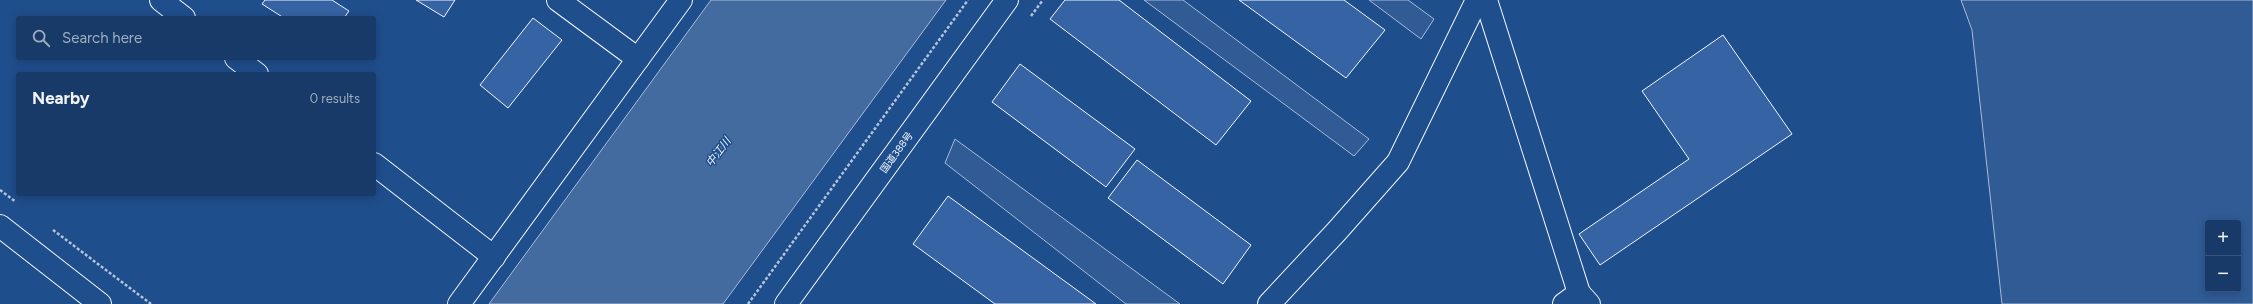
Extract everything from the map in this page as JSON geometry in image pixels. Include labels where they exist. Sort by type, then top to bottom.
[{"type":"main road","points":[[160,0],[181,16]]},
{"type":"main road","points":[[558,0],[638,59]]},
{"type":"main road","points":[[459,304],[681,0]]},
{"type":"main road","name":"国道388号","points":[[786,304],[1007,0]]},
{"type":"main road","points":[[1269,304],[1337,231],[1398,162],[1477,0]]},
{"type":"main road","points":[[1486,0],[1578,300]]},
{"type":"main road","points":[[239,60],[254,72]]},
{"type":"main road","points":[[376,166],[494,257]]},
{"type":"main road","points":[[0,226],[100,304]]},
{"type":"path","points":[[748,304],[968,0]]},
{"type":"path","points":[[0,190],[19,204]]},
{"type":"path","points":[[50,228],[151,304]]},
{"type":"shaded area","points":[[1144,0],[1183,0],[1369,139],[1354,156]]},
{"type":"shaded area","points":[[1369,0],[1408,0],[1434,19],[1421,39]]},
{"type":"shaded area","points":[[1961,0],[2253,0],[2253,304],[2002,304],[1972,30]]},
{"type":"shaded area","points":[[955,139],[1180,304],[1126,304],[945,163]]},
{"type":"water","name":"中江川","points":[[711,0],[946,0],[723,304],[489,304]]},
{"type":"building","points":[[265,0],[332,0],[349,11],[345,16],[281,16],[262,4]]},
{"type":"building","points":[[416,0],[455,0],[444,17]]},
{"type":"building","points":[[1065,0],[1119,0],[1251,101],[1216,145],[1050,19]]},
{"type":"building","points":[[1239,0],[1344,0],[1385,30],[1346,78]]},
{"type":"building","points":[[533,18],[562,40],[508,108],[480,85]]},
{"type":"building","points":[[1723,35],[1792,134],[1600,265],[1579,234],[1689,159],[1642,91]]},
{"type":"building","points":[[1020,64],[1135,149],[1106,187],[992,102]]},
{"type":"building","points":[[1137,160],[1251,245],[1223,284],[1108,198]]},
{"type":"building","points":[[948,196],[1096,304],[995,304],[913,244]]}]
